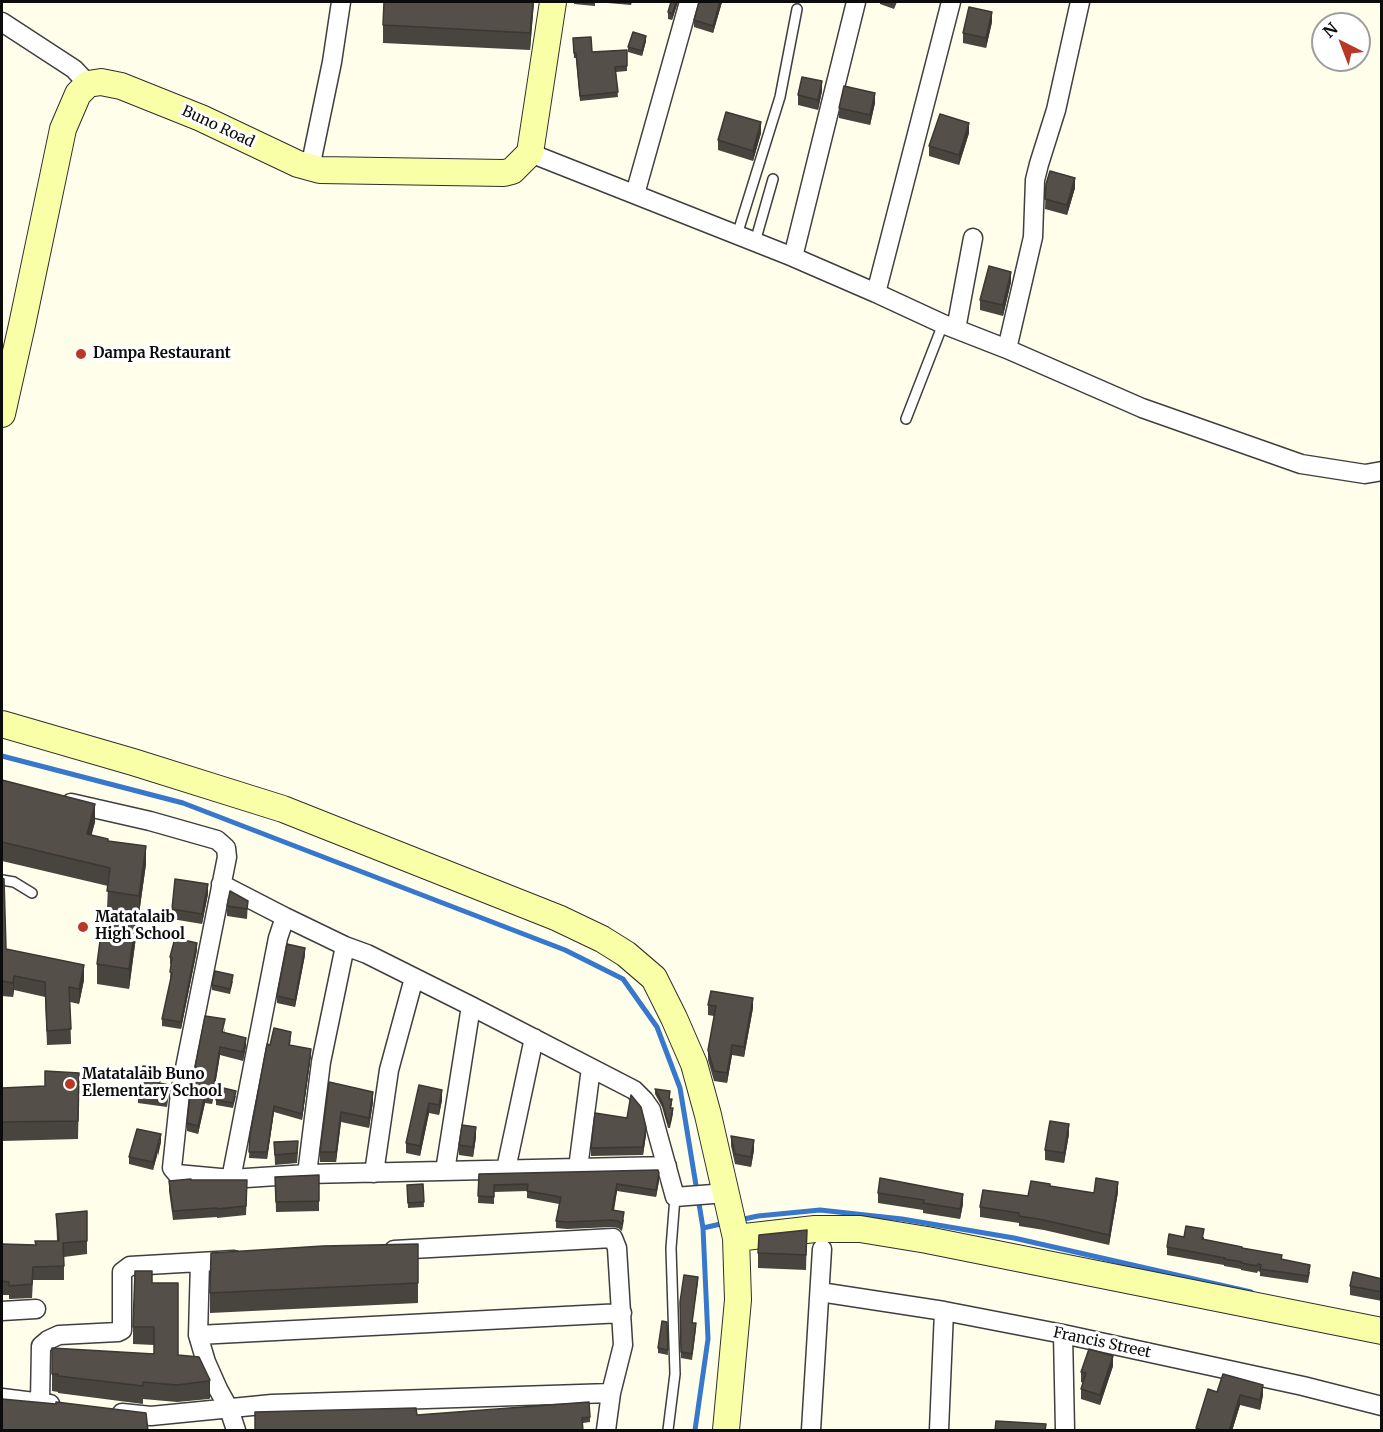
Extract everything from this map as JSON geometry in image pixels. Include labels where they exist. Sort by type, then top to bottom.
[{"type":"street","points":[[310,168],[332,62],[341,2]]},
{"type":"street","points":[[553,2],[530,153],[793,256],[1142,408],[1301,464],[1365,474],[1382,471]]},
{"type":"street","points":[[635,194],[689,2]]},
{"type":"street","points":[[793,256],[856,2]]},
{"type":"street","points":[[876,293],[951,2]]},
{"type":"street","points":[[1007,349],[1033,237],[1035,180],[1056,110],[1080,2]]},
{"type":"street","points":[[2,22],[74,69],[88,84],[78,94],[63,129],[2,414]]},
{"type":"street","name":"Buno Road","points":[[88,84],[101,82],[121,86],[201,118],[280,157],[320,170],[504,173],[512,171],[530,153]]},
{"type":"street","points":[[950,326],[973,238]]},
{"type":"street","points":[[2,724],[283,809],[558,918],[602,939],[626,954],[654,978],[694,1064],[708,1115],[719,1194],[736,1238],[738,1300],[726,1431]]},
{"type":"street","points":[[54,798],[217,840],[226,848],[227,857],[180,1093],[172,1168],[177,1174],[231,1179],[307,1174],[506,1168],[666,1166]]},
{"type":"street","points":[[221,884],[285,917],[471,1005],[634,1090],[651,1110],[677,1197],[719,1194]]},
{"type":"street","points":[[231,1179],[278,939],[285,917]]},
{"type":"street","points":[[307,1174],[321,1062],[345,946]]},
{"type":"street","points":[[374,1173],[389,1070],[414,978]]},
{"type":"street","points":[[445,1171],[471,1005]]},
{"type":"street","points":[[506,1168],[534,1038]]},
{"type":"street","points":[[578,1168],[591,1068]]},
{"type":"street","points":[[736,1238],[815,1229],[860,1229],[927,1240],[1382,1331]]},
{"type":"street","points":[[377,1251],[613,1238],[617,1248],[624,1345],[612,1393],[606,1431]]},
{"type":"street","points":[[811,1431],[822,1249]]},
{"type":"street","points":[[40,1402],[41,1346],[44,1343],[59,1335],[122,1330],[122,1272],[125,1268],[247,1259]]},
{"type":"street","points":[[200,1262],[198,1335],[236,1431]]},
{"type":"street","name":"Francis Street","points":[[820,1292],[944,1311],[1064,1334],[1303,1386],[1382,1406]]},
{"type":"street","points":[[2,1311],[36,1309]]},
{"type":"street","points":[[939,1431],[944,1311]]},
{"type":"street","points":[[198,1335],[622,1313]]},
{"type":"street","points":[[1064,1334],[1065,1431]]},
{"type":"street","points":[[107,1411],[152,1423],[272,1404],[612,1393]]},
{"type":"street","points":[[2,1398],[62,1405]]},
{"type":"lane","points":[[737,235],[780,97],[797,9]]},
{"type":"lane","points":[[755,242],[773,179]]},
{"type":"lane","points":[[906,420],[950,326]]},
{"type":"lane","points":[[2,880],[14,882],[32,893]]},
{"type":"lane","points":[[668,1431],[675,1374],[671,1248],[677,1197]]},
{"type":"building","points":[[384,2],[533,2],[530,33],[383,25]]},
{"type":"building","points":[[671,2],[676,2],[672,14],[668,12]]},
{"type":"building","points":[[699,2],[720,2],[713,26],[694,20]]},
{"type":"building","points":[[969,7],[992,12],[986,38],[963,33]]},
{"type":"building","points":[[633,32],[646,36],[642,51],[628,47]]},
{"type":"building","points":[[591,37],[592,52],[627,50],[627,66],[615,67],[618,92],[580,96],[573,38]]},
{"type":"building","points":[[802,77],[822,81],[818,100],[798,95]]},
{"type":"building","points":[[844,86],[875,93],[870,115],[839,108]]},
{"type":"building","points":[[726,112],[761,122],[753,151],[718,140]]},
{"type":"building","points":[[940,114],[969,123],[959,155],[929,146]]},
{"type":"building","points":[[1050,171],[1075,178],[1067,205],[1045,199]]},
{"type":"building","points":[[989,266],[1011,272],[1003,305],[980,300]]},
{"type":"building","points":[[2,780],[95,804],[87,834],[108,839],[108,841],[146,846],[139,896],[107,891],[110,868],[2,842]]},
{"type":"building","points":[[2,878],[4,879],[6,949],[84,965],[79,989],[69,987],[71,1029],[47,1031],[45,982],[14,976],[13,983],[2,981]]},
{"type":"building","points":[[175,879],[208,884],[202,914],[172,909]]},
{"type":"building","points":[[230,891],[248,901],[247,909],[227,906]]},
{"type":"building","points":[[104,910],[136,917],[129,969],[97,964]]},
{"type":"building","points":[[175,938],[197,943],[181,1022],[162,1019],[172,973],[170,972],[172,958],[170,957]]},
{"type":"building","points":[[287,944],[305,948],[295,1000],[277,996]]},
{"type":"building","points":[[215,971],[233,975],[230,989],[212,985]]},
{"type":"building","points":[[711,991],[753,998],[744,1047],[732,1045],[727,1073],[714,1071],[708,1050],[716,1006],[708,1005]]},
{"type":"building","points":[[205,1016],[225,1019],[222,1032],[246,1038],[243,1052],[220,1047],[212,1096],[205,1095],[198,1126],[187,1123],[191,1087]]},
{"type":"building","points":[[274,1028],[291,1032],[289,1045],[311,1049],[302,1114],[274,1106],[267,1152],[249,1152],[250,1135],[267,1044],[270,1045]]},
{"type":"building","points":[[143,1066],[158,1068],[156,1081],[169,1085],[167,1098],[138,1094]]},
{"type":"building","points":[[45,1071],[79,1073],[78,1121],[2,1122],[2,1088],[45,1086]]},
{"type":"building","points":[[329,1082],[373,1092],[369,1118],[341,1112],[336,1152],[320,1152]]},
{"type":"building","points":[[419,1085],[442,1090],[439,1105],[429,1103],[420,1146],[406,1143]]},
{"type":"building","points":[[219,1087],[236,1091],[233,1103],[216,1100]]},
{"type":"building","points":[[655,1089],[670,1091],[669,1099],[672,1099],[670,1108],[673,1108],[670,1123],[668,1123],[662,1102]]},
{"type":"building","points":[[631,1095],[641,1107],[646,1127],[643,1147],[591,1148],[595,1113],[627,1118]]},
{"type":"building","points":[[1050,1121],[1069,1124],[1064,1153],[1045,1150]]},
{"type":"building","points":[[462,1125],[476,1127],[473,1147],[459,1145]]},
{"type":"building","points":[[137,1129],[161,1134],[153,1162],[129,1157]]},
{"type":"building","points":[[731,1136],[754,1140],[751,1157],[735,1154]]},
{"type":"building","points":[[298,1141],[297,1153],[275,1155],[274,1142]]},
{"type":"building","points":[[658,1170],[656,1190],[617,1184],[612,1210],[624,1212],[622,1224],[612,1220],[556,1221],[561,1197],[527,1191],[528,1184],[494,1185],[494,1197],[478,1196],[479,1174]]},
{"type":"building","points":[[319,1175],[319,1201],[276,1202],[275,1177]]},
{"type":"building","points":[[880,1178],[963,1194],[960,1209],[923,1203],[924,1200],[878,1193]]},
{"type":"building","points":[[1096,1178],[1118,1182],[1109,1235],[1019,1216],[1019,1213],[980,1207],[983,1190],[1028,1196],[1031,1181],[1094,1193]]},
{"type":"building","points":[[247,1180],[246,1206],[173,1211],[169,1181]]},
{"type":"building","points":[[423,1184],[424,1202],[408,1203],[407,1185]]},
{"type":"building","points":[[87,1211],[87,1241],[63,1243],[64,1266],[33,1267],[32,1284],[9,1286],[9,1282],[2,1281],[2,1244],[36,1245],[35,1241],[59,1241],[56,1214]]},
{"type":"building","points":[[1186,1226],[1204,1229],[1202,1239],[1282,1255],[1281,1259],[1310,1265],[1308,1276],[1260,1269],[1261,1265],[1258,1264],[1257,1266],[1167,1247],[1169,1234],[1184,1237]]},
{"type":"building","points":[[807,1230],[806,1255],[758,1253],[759,1235]]},
{"type":"building","points":[[418,1244],[418,1283],[210,1293],[211,1253],[323,1246]]},
{"type":"building","points":[[135,1271],[152,1271],[152,1283],[178,1283],[178,1355],[199,1357],[209,1381],[177,1385],[143,1382],[143,1386],[52,1374],[52,1348],[154,1354],[154,1327],[133,1327]]},
{"type":"building","points":[[1353,1272],[1382,1279],[1382,1292],[1350,1286]]},
{"type":"building","points":[[684,1275],[698,1277],[692,1323],[696,1323],[692,1354],[681,1352],[680,1302]]},
{"type":"building","points":[[662,1321],[667,1322],[668,1350],[658,1348]]},
{"type":"building","points":[[1089,1349],[1113,1356],[1100,1395],[1081,1389],[1086,1373],[1081,1372]]},
{"type":"building","points":[[1223,1374],[1263,1385],[1260,1400],[1240,1395],[1229,1431],[1204,1431],[1196,1428],[1208,1389],[1217,1392]]},
{"type":"building","points":[[2,1399],[56,1404],[56,1402],[146,1413],[148,1431],[2,1431]]},
{"type":"building","points":[[589,1402],[590,1417],[582,1418],[583,1431],[255,1431],[255,1412],[416,1408],[417,1415]]},
{"type":"building","points":[[996,1421],[1046,1424],[1045,1431],[995,1431]]},
{"type":"waterway","points":[[2,756],[183,803],[565,950],[623,979],[657,1027],[680,1088],[703,1228],[708,1339],[695,1430]]},
{"type":"waterway","points":[[744,1219],[820,1210],[902,1219],[1014,1238],[1251,1292]]},
{"type":"waterway","points":[[703,1228],[725,1223]]},
{"type":"place","name":"Dampa Restaurant","points":[[81,354]]},
{"type":"place","name":"Matatalaib High School","points":[[83,927]]},
{"type":"place","name":"Matatalaib Buno Elementary School","points":[[70,1084]]}]
